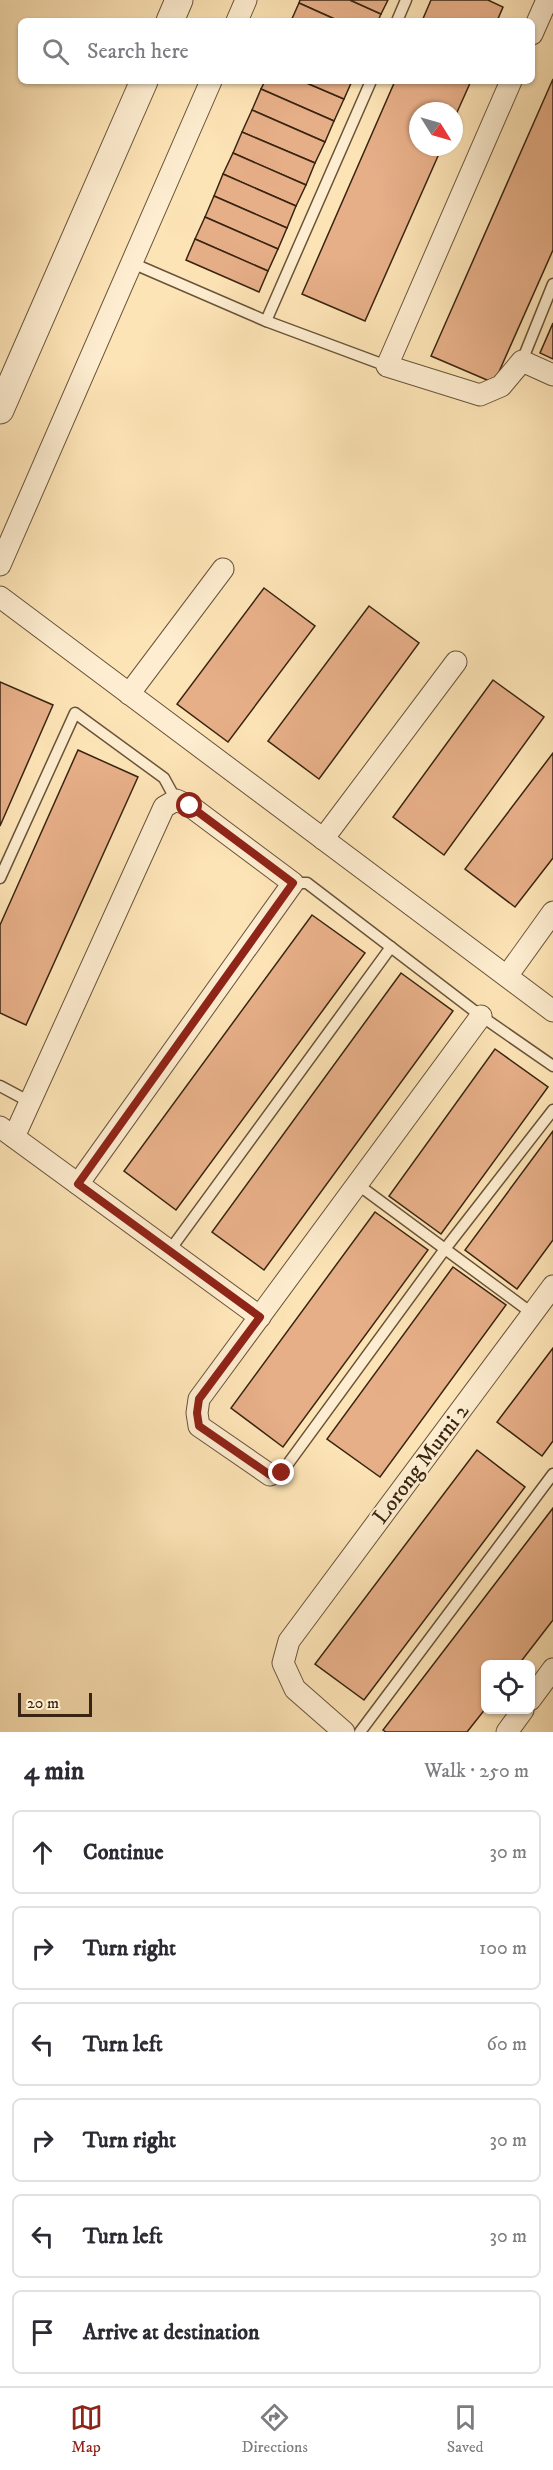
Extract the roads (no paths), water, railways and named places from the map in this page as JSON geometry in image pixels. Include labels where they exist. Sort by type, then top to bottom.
[{"type":"street","points":[[171,18],[179,0]]},
{"type":"street","points":[[238,18],[246,0]]},
{"type":"street","points":[[535,27],[547,0]]},
{"type":"street","points":[[0,410],[143,84]]},
{"type":"street","points":[[0,565],[210,84]]},
{"type":"street","points":[[511,84],[387,366],[480,394],[501,386],[522,361],[553,375]]},
{"type":"street","points":[[129,694],[222,569]]},
{"type":"street","points":[[0,597],[553,1011]]},
{"type":"street","points":[[323,839],[456,662]]},
{"type":"street","points":[[78,1184],[293,883],[190,806],[176,801],[164,807],[30,1102],[7,1132],[78,1184],[170,1250],[260,1317]]},
{"type":"street","points":[[507,976],[553,912]]},
{"type":"street","points":[[270,1475],[199,1426],[197,1413],[199,1399],[482,1016]]},
{"type":"street","name":"Lorong Murni 2","points":[[344,1732],[296,1689],[283,1664],[289,1641],[553,1287]]},
{"type":"street","points":[[535,1694],[553,1669]]},
{"type":"street","points":[[507,1732],[520,1714]]},
{"type":"lane","points":[[398,18],[406,0]]},
{"type":"lane","points":[[266,321],[370,84]]},
{"type":"lane","points":[[132,263],[266,321],[387,366]]},
{"type":"lane","points":[[522,361],[553,284]]},
{"type":"lane","points":[[0,878],[75,713],[164,778],[176,801]]},
{"type":"lane","points":[[293,883],[307,883],[482,1016],[553,1066]]},
{"type":"lane","points":[[170,1250],[391,947]]},
{"type":"lane","points":[[0,1086],[30,1102]]},
{"type":"lane","points":[[270,1475],[282,1473],[445,1249],[553,1110]]},
{"type":"lane","points":[[357,1184],[533,1314]]},
{"type":"lane","points":[[360,1732],[553,1474]]}]
